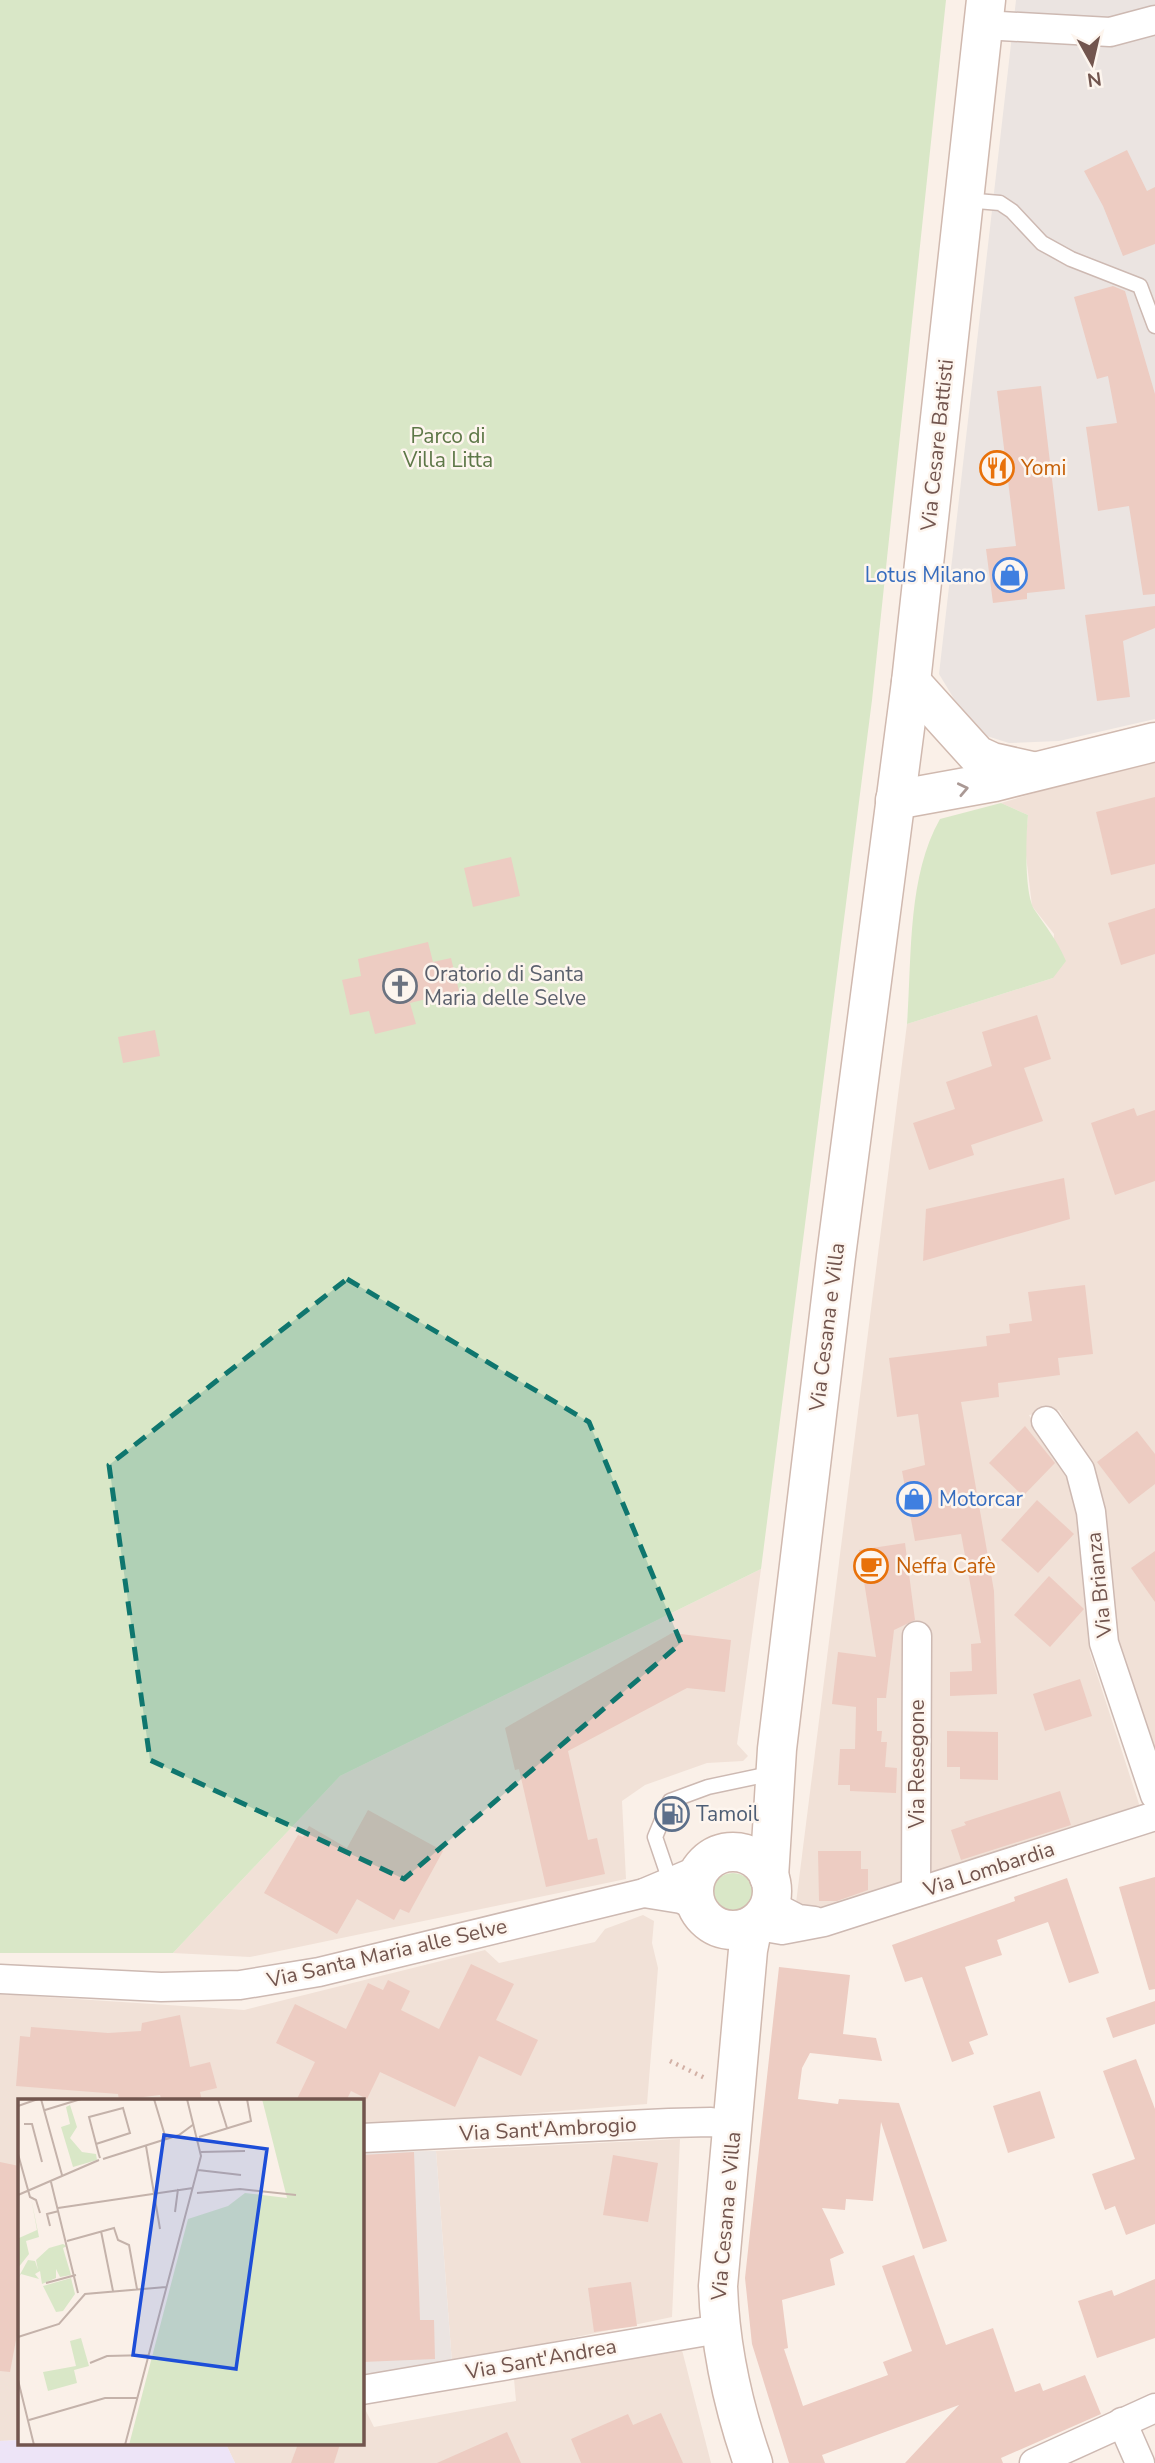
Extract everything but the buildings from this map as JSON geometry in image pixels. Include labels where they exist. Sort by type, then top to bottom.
[{"type":"main road","name":"Via Cesare Battisti","points":[[882,906],[911,682],[985,13]]},
{"type":"main road","points":[[911,682],[977,755]]},
{"type":"main road","points":[[895,800],[948,792],[1155,742]]},
{"type":"main road","points":[[901,750],[926,747],[977,755],[992,762],[1034,771]]},
{"type":"main road","name":"Via Cesana e Villa","points":[[753,2463],[738,2419],[719,2329],[722,2124],[745,2008],[721,1894],[773,1765],[882,906]]},
{"type":"street","name":"Via Cesare Battisti","points":[[985,13],[1110,32],[1155,20]]},
{"type":"street","name":"Via Brianza","points":[[1046,1421],[1080,1470],[1091,1512],[1104,1643],[1155,1795]]},
{"type":"street","name":"Via Resegone","points":[[916,1892],[917,1636]]},
{"type":"street","name":"Via Lombardia","points":[[721,1894],[782,1930],[824,1922],[1155,1816]]},
{"type":"street","name":"Via Santa Maria alle Selve","points":[[0,1979],[161,1987],[240,1986],[319,1972],[644,1893],[721,1894]]},
{"type":"street","name":"Via Sant'Ambrogio","points":[[364,2138],[722,2124]]},
{"type":"street","name":"Via Sant'Andrea","points":[[364,2390],[719,2329]]},
{"type":"street","points":[[1034,2463],[1155,2408]]},
{"type":"street","points":[[1122,2422],[1140,2463]]},
{"type":"lane","points":[[964,200],[1000,203],[1012,211],[1042,243],[1061,254],[1140,286],[1155,326]]},
{"type":"lane","points":[[721,1894],[655,1837],[670,1801],[773,1765]]},
{"type":"path","points":[[670,2061],[713,2081],[722,2124]]},
{"type":"highlighted area","points":[[347,1279],[589,1422],[681,1643],[404,1879],[150,1760],[109,1465]]},
{"type":"shaded area","points":[[1016,0],[1155,0],[1155,719],[1059,741],[1009,743],[974,732],[939,674]]},
{"type":"shaded area","points":[[1155,757],[1155,1755],[1112,1638],[1096,1478],[1059,1410],[1029,1415],[1073,1486],[1078,1507],[1090,1653],[1140,1807],[825,1911],[796,1903],[907,1024],[1053,978],[1054,934],[1032,906],[1025,847],[1028,815],[1001,803]]},
{"type":"shaded area","points":[[761,1569],[737,1744],[748,1756],[743,1761],[707,1763],[645,1785],[622,1801],[626,1879],[250,1957],[173,1953],[340,1776]]},
{"type":"shaded area","points":[[643,1915],[654,1921],[652,1943],[658,1968],[647,2104],[364,2127],[364,2099],[18,2099],[18,2440],[0,2441],[0,1994],[244,2010],[485,1950],[499,1963],[595,1942],[605,1929]]},
{"type":"shaded area","points":[[680,2139],[672,2317],[452,2363],[436,2151]]},
{"type":"shaded area","points":[[436,2151],[452,2363],[364,2378],[364,2152]]},
{"type":"shaded area","points":[[682,2350],[711,2463],[235,2463],[227,2446],[364,2446],[364,2407],[374,2427],[516,2401],[514,2379]]},
{"type":"shaded area","points":[[18,2440],[18,2446],[227,2446],[235,2463],[0,2463],[0,2441]]},
{"type":"green space","name":"Parco di Villa Litta","points":[[0,0],[946,0],[872,700],[761,1569],[340,1776],[173,1953],[0,1953]]},
{"type":"green space","points":[[1001,803],[1028,815],[1027,863],[1031,901],[1066,961],[1053,978],[907,1024],[916,892],[929,842],[940,819]]},
{"type":"green space","points":[[733,1873],[748,1879],[754,1894],[748,1909],[733,1915],[718,1909],[712,1894],[718,1879]]},
{"type":"place","name":"Yomi","points":[[997,468]]},
{"type":"place","name":"Lotus Milano","points":[[1010,575]]},
{"type":"place","name":"Oratorio di Santa Maria delle Selve","points":[[400,986]]},
{"type":"place","name":"Motorcar","points":[[914,1499]]},
{"type":"place","name":"Neffa Cafè","points":[[871,1566]]},
{"type":"place","name":"Tamoil","points":[[672,1814]]}]
